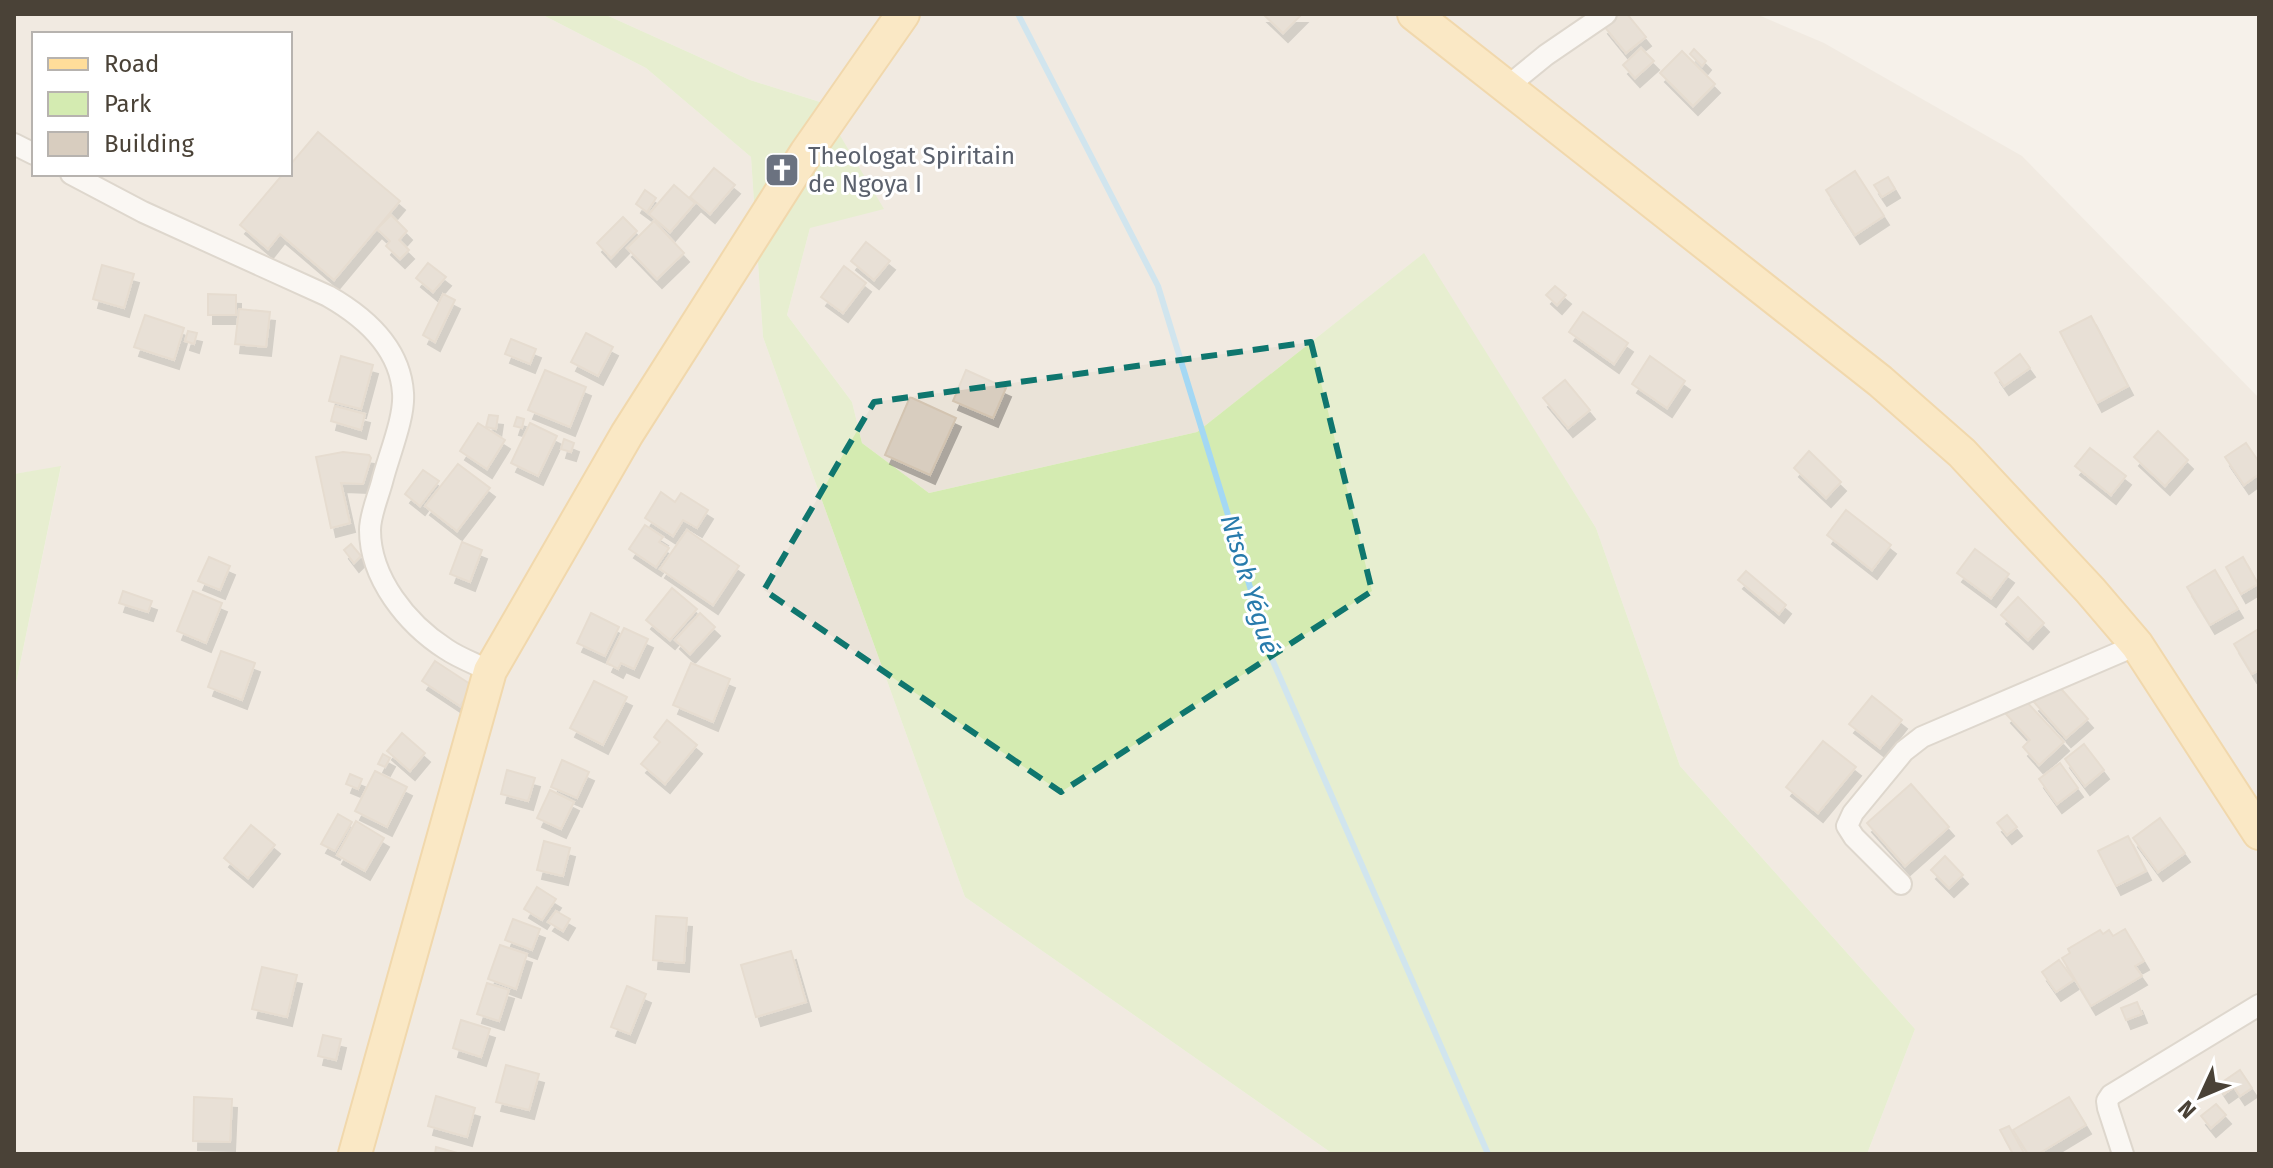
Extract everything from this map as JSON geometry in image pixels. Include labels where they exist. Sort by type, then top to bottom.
[{"type":"main road","points":[[355,1154],[490,671],[627,434],[806,153],[903,14]]},
{"type":"main road","points":[[1414,14],[1880,381],[1951,443],[2090,590],[2137,645],[2259,833]]},
{"type":"street","points":[[1508,86],[1546,55],[1606,14]]},
{"type":"street","points":[[14,144],[32,153]]},
{"type":"street","points":[[75,176],[143,212],[328,296],[357,312],[383,339],[397,365],[403,395],[369,527],[372,552],[389,593],[427,635],[447,650],[490,671]]},
{"type":"street","points":[[1901,884],[1847,826],[1853,813],[1904,751],[1938,729],[2137,645]]},
{"type":"street","points":[[2123,1154],[2108,1108],[2107,1101],[2111,1095],[2259,1005]]},
{"type":"highlighted area","points":[[1311,342],[1372,591],[1061,792],[764,590],[874,402]]},
{"type":"shaded area","points":[[14,14],[541,14],[646,68],[751,157],[763,337],[965,897],[1333,1154],[14,1154],[14,693],[61,467],[14,474]]},
{"type":"shaded area","points":[[604,14],[1756,14],[1824,43],[2022,156],[2259,398],[2259,1154],[1867,1154],[1915,1029],[1680,766],[1596,528],[1423,254],[1197,432],[929,493],[862,443],[852,402],[787,315],[810,228],[820,102],[750,80]]},
{"type":"green space","points":[[541,14],[604,14],[750,80],[820,102],[884,209],[810,228],[787,315],[852,402],[862,443],[929,493],[1197,432],[1424,253],[1596,528],[1680,766],[1915,1029],[1867,1154],[1333,1154],[965,897],[763,337],[751,157],[646,68]]},
{"type":"green space","points":[[61,466],[14,693],[14,474]]},
{"type":"building","points":[[1263,14],[1302,14],[1283,33]]},
{"type":"building","points":[[1616,14],[1627,14],[1646,37],[1626,53],[1603,25]]},
{"type":"building","points":[[1641,48],[1654,61],[1635,78],[1623,65]]},
{"type":"building","points":[[1694,49],[1706,61],[1702,66],[1690,54]]},
{"type":"building","points":[[1682,51],[1715,84],[1693,106],[1660,73]]},
{"type":"building","points":[[318,132],[400,201],[334,280],[280,234],[268,249],[240,225],[281,176],[292,176],[292,163]]},
{"type":"building","points":[[714,168],[735,185],[710,214],[690,197]]},
{"type":"building","points":[[1855,171],[1884,216],[1855,235],[1826,190]]},
{"type":"building","points":[[1888,177],[1895,189],[1882,197],[1874,185]]},
{"type":"building","points":[[674,185],[695,203],[670,232],[649,214]]},
{"type":"building","points":[[645,190],[656,198],[647,212],[636,204]]},
{"type":"building","points":[[391,215],[407,231],[399,240],[409,250],[400,259],[386,246],[390,241],[377,229]]},
{"type":"building","points":[[623,217],[637,231],[611,258],[597,243]]},
{"type":"building","points":[[654,221],[684,253],[657,279],[627,248]]},
{"type":"building","points":[[866,242],[890,261],[874,280],[851,261]]},
{"type":"building","points":[[428,263],[446,277],[433,292],[416,278]]},
{"type":"building","points":[[102,265],[134,274],[124,308],[93,299]]},
{"type":"building","points":[[844,266],[866,283],[843,313],[821,297]]},
{"type":"building","points":[[1555,286],[1566,295],[1557,305],[1546,295]]},
{"type":"building","points":[[208,294],[236,295],[236,315],[208,315]]},
{"type":"building","points":[[443,294],[455,300],[435,342],[423,335]]},
{"type":"building","points":[[239,309],[270,312],[266,347],[235,344]]},
{"type":"building","points":[[1583,312],[1628,343],[1614,364],[1569,332]]},
{"type":"building","points":[[145,315],[184,328],[174,360],[134,347]]},
{"type":"building","points":[[2091,316],[2128,386],[2097,403],[2060,332]]},
{"type":"building","points":[[188,331],[197,333],[194,344],[185,341]]},
{"type":"building","points":[[586,333],[613,347],[598,376],[571,362]]},
{"type":"building","points":[[511,339],[536,349],[530,364],[505,354]]},
{"type":"building","points":[[2020,354],[2030,368],[2004,386],[1995,373]]},
{"type":"building","points":[[341,356],[373,365],[361,409],[329,401]]},
{"type":"building","points":[[1650,356],[1685,381],[1667,408],[1632,384]]},
{"type":"building","points":[[545,370],[586,387],[570,427],[528,410]]},
{"type":"building","points":[[966,370],[1006,388],[993,418],[953,401]]},
{"type":"building","points":[[1565,380],[1590,410],[1568,428],[1543,398]]},
{"type":"building","points":[[910,397],[956,418],[930,475],[885,455]]},
{"type":"building","points":[[335,406],[365,414],[361,430],[331,421]]},
{"type":"building","points":[[489,415],[498,416],[496,429],[486,427]]},
{"type":"building","points":[[517,417],[524,419],[522,428],[514,426]]},
{"type":"building","points":[[478,423],[505,440],[487,469],[460,451]]},
{"type":"building","points":[[530,423],[557,436],[538,476],[511,463]]},
{"type":"building","points":[[2158,431],[2188,460],[2165,486],[2134,457]]},
{"type":"building","points":[[564,439],[574,443],[571,452],[561,449]]},
{"type":"building","points":[[2246,443],[2259,462],[2259,474],[2244,485],[2225,457]]},
{"type":"building","points":[[2090,448],[2126,476],[2111,495],[2075,466]]},
{"type":"building","points":[[1809,451],[1841,482],[1826,498],[1794,468]]},
{"type":"building","points":[[343,452],[369,455],[371,458],[363,484],[341,483],[350,523],[331,528],[316,457]]},
{"type":"building","points":[[458,464],[490,488],[457,531],[425,506]]},
{"type":"building","points":[[423,470],[439,481],[420,506],[405,494]]},
{"type":"building","points":[[661,492],[675,502],[681,493],[708,510],[697,528],[683,520],[673,536],[645,518]]},
{"type":"building","points":[[1846,510],[1891,545],[1872,570],[1827,535]]},
{"type":"building","points":[[645,525],[663,537],[659,542],[669,548],[656,567],[629,549]]},
{"type":"building","points":[[687,530],[739,566],[713,605],[660,569]]},
{"type":"building","points":[[462,542],[482,550],[470,582],[450,574]]},
{"type":"building","points":[[351,544],[361,556],[354,563],[344,550]]},
{"type":"building","points":[[1975,549],[2009,574],[1991,598],[1957,573]]},
{"type":"building","points":[[209,557],[230,566],[220,590],[198,581]]},
{"type":"building","points":[[2243,557],[2258,584],[2241,594],[2226,567]]},
{"type":"building","points":[[2215,570],[2238,609],[2210,625],[2187,587]]},
{"type":"building","points":[[1746,571],[1786,605],[1779,614],[1738,580]]},
{"type":"building","points":[[672,588],[697,609],[670,640],[646,620]]},
{"type":"building","points":[[123,591],[152,601],[148,612],[119,603]]},
{"type":"building","points":[[193,591],[222,603],[206,643],[177,631]]},
{"type":"building","points":[[2018,597],[2044,623],[2028,640],[2001,615]]},
{"type":"building","points":[[591,613],[619,627],[605,656],[577,643]]},
{"type":"building","points":[[700,613],[715,627],[690,654],[675,640]]},
{"type":"building","points":[[624,628],[648,639],[634,669],[621,663],[618,669],[607,663]]},
{"type":"building","points":[[2257,630],[2259,670],[2252,674],[2234,644]]},
{"type":"building","points":[[221,651],[255,663],[242,700],[208,687]]},
{"type":"building","points":[[435,661],[473,686],[460,706],[422,681]]},
{"type":"building","points":[[691,663],[730,679],[713,722],[673,705]]},
{"type":"building","points":[[594,681],[627,697],[603,745],[570,728]]},
{"type":"building","points":[[2055,682],[2088,719],[2066,738],[2034,702]]},
{"type":"building","points":[[1872,696],[1902,720],[1880,748],[1849,724]]},
{"type":"building","points":[[2023,698],[2064,742],[2039,765],[2023,747],[2030,740],[2006,714]]},
{"type":"building","points":[[667,720],[697,745],[665,784],[641,764],[660,742],[654,737]]},
{"type":"building","points":[[402,733],[425,753],[410,771],[387,751]]},
{"type":"building","points":[[1823,741],[1856,767],[1818,813],[1786,787]]},
{"type":"building","points":[[2084,744],[2104,770],[2085,786],[2065,759]]},
{"type":"building","points":[[383,754],[390,758],[385,767],[378,764]]},
{"type":"building","points":[[562,760],[589,772],[577,798],[551,787]]},
{"type":"building","points":[[2060,763],[2078,788],[2057,804],[2039,779]]},
{"type":"building","points":[[507,770],[535,778],[528,801],[501,794]]},
{"type":"building","points":[[375,771],[407,787],[387,827],[355,811]]},
{"type":"building","points":[[350,774],[362,779],[358,789],[346,784]]},
{"type":"building","points":[[1911,784],[1949,827],[1905,866],[1867,823]]},
{"type":"building","points":[[550,790],[574,802],[561,829],[537,818]]},
{"type":"building","points":[[338,814],[352,822],[335,851],[321,844]]},
{"type":"building","points":[[2007,815],[2017,827],[2007,835],[1997,823]]},
{"type":"building","points":[[2160,818],[2185,853],[2158,872],[2133,838]]},
{"type":"building","points":[[356,821],[384,838],[365,871],[337,855]]},
{"type":"building","points":[[251,825],[275,845],[248,878],[224,858]]},
{"type":"building","points":[[2128,836],[2146,871],[2116,886],[2098,851]]},
{"type":"building","points":[[544,841],[570,848],[563,876],[537,870]]},
{"type":"building","points":[[1945,856],[1963,875],[1949,888],[1931,870]]},
{"type":"building","points":[[537,887],[556,899],[542,920],[524,909]]},
{"type":"building","points":[[556,911],[570,919],[563,931],[548,922]]},
{"type":"building","points":[[656,916],[687,918],[684,963],[653,960]]},
{"type":"building","points":[[513,919],[540,929],[532,950],[505,940]]},
{"type":"building","points":[[2125,929],[2144,961],[2135,966],[2142,976],[2091,1006],[2062,958],[2070,953],[2068,949],[2100,930],[2103,934],[2109,930],[2113,936]]},
{"type":"building","points":[[500,945],[527,954],[516,989],[488,979]]},
{"type":"building","points":[[791,951],[806,1002],[756,1017],[741,965]]},
{"type":"building","points":[[2059,960],[2074,980],[2056,992],[2042,972]]},
{"type":"building","points":[[262,967],[297,975],[287,1017],[252,1009]]},
{"type":"building","points":[[487,983],[509,990],[499,1021],[477,1014]]},
{"type":"building","points":[[627,986],[646,994],[630,1034],[611,1027]]},
{"type":"building","points":[[2137,1002],[2142,1014],[2126,1020],[2121,1008]]},
{"type":"building","points":[[461,1020],[490,1029],[481,1057],[453,1048]]},
{"type":"building","points":[[323,1035],[341,1039],[336,1060],[318,1056]]},
{"type":"building","points":[[506,1065],[539,1074],[529,1110],[496,1102]]},
{"type":"building","points":[[2240,1070],[2252,1088],[2240,1096],[2234,1087],[2224,1094],[2218,1085]]},
{"type":"building","points":[[436,1096],[475,1108],[467,1137],[428,1126]]},
{"type":"building","points":[[194,1097],[232,1099],[230,1142],[193,1141]]},
{"type":"building","points":[[2069,1097],[2086,1125],[2038,1154],[2028,1154],[2013,1130]]},
{"type":"building","points":[[2216,1104],[2226,1115],[2211,1128],[2201,1116]]},
{"type":"building","points":[[2009,1126],[2024,1153],[2013,1154],[2000,1130]]},
{"type":"building","points":[[436,1147],[461,1154],[435,1154]]},
{"type":"waterway","name":"Ntsok Yégué","points":[[1018,14],[1158,286],[1272,659],[1488,1154]]},
{"type":"place","name":"Theologat Spiritain de Ngoya I","points":[[782,170]]}]
